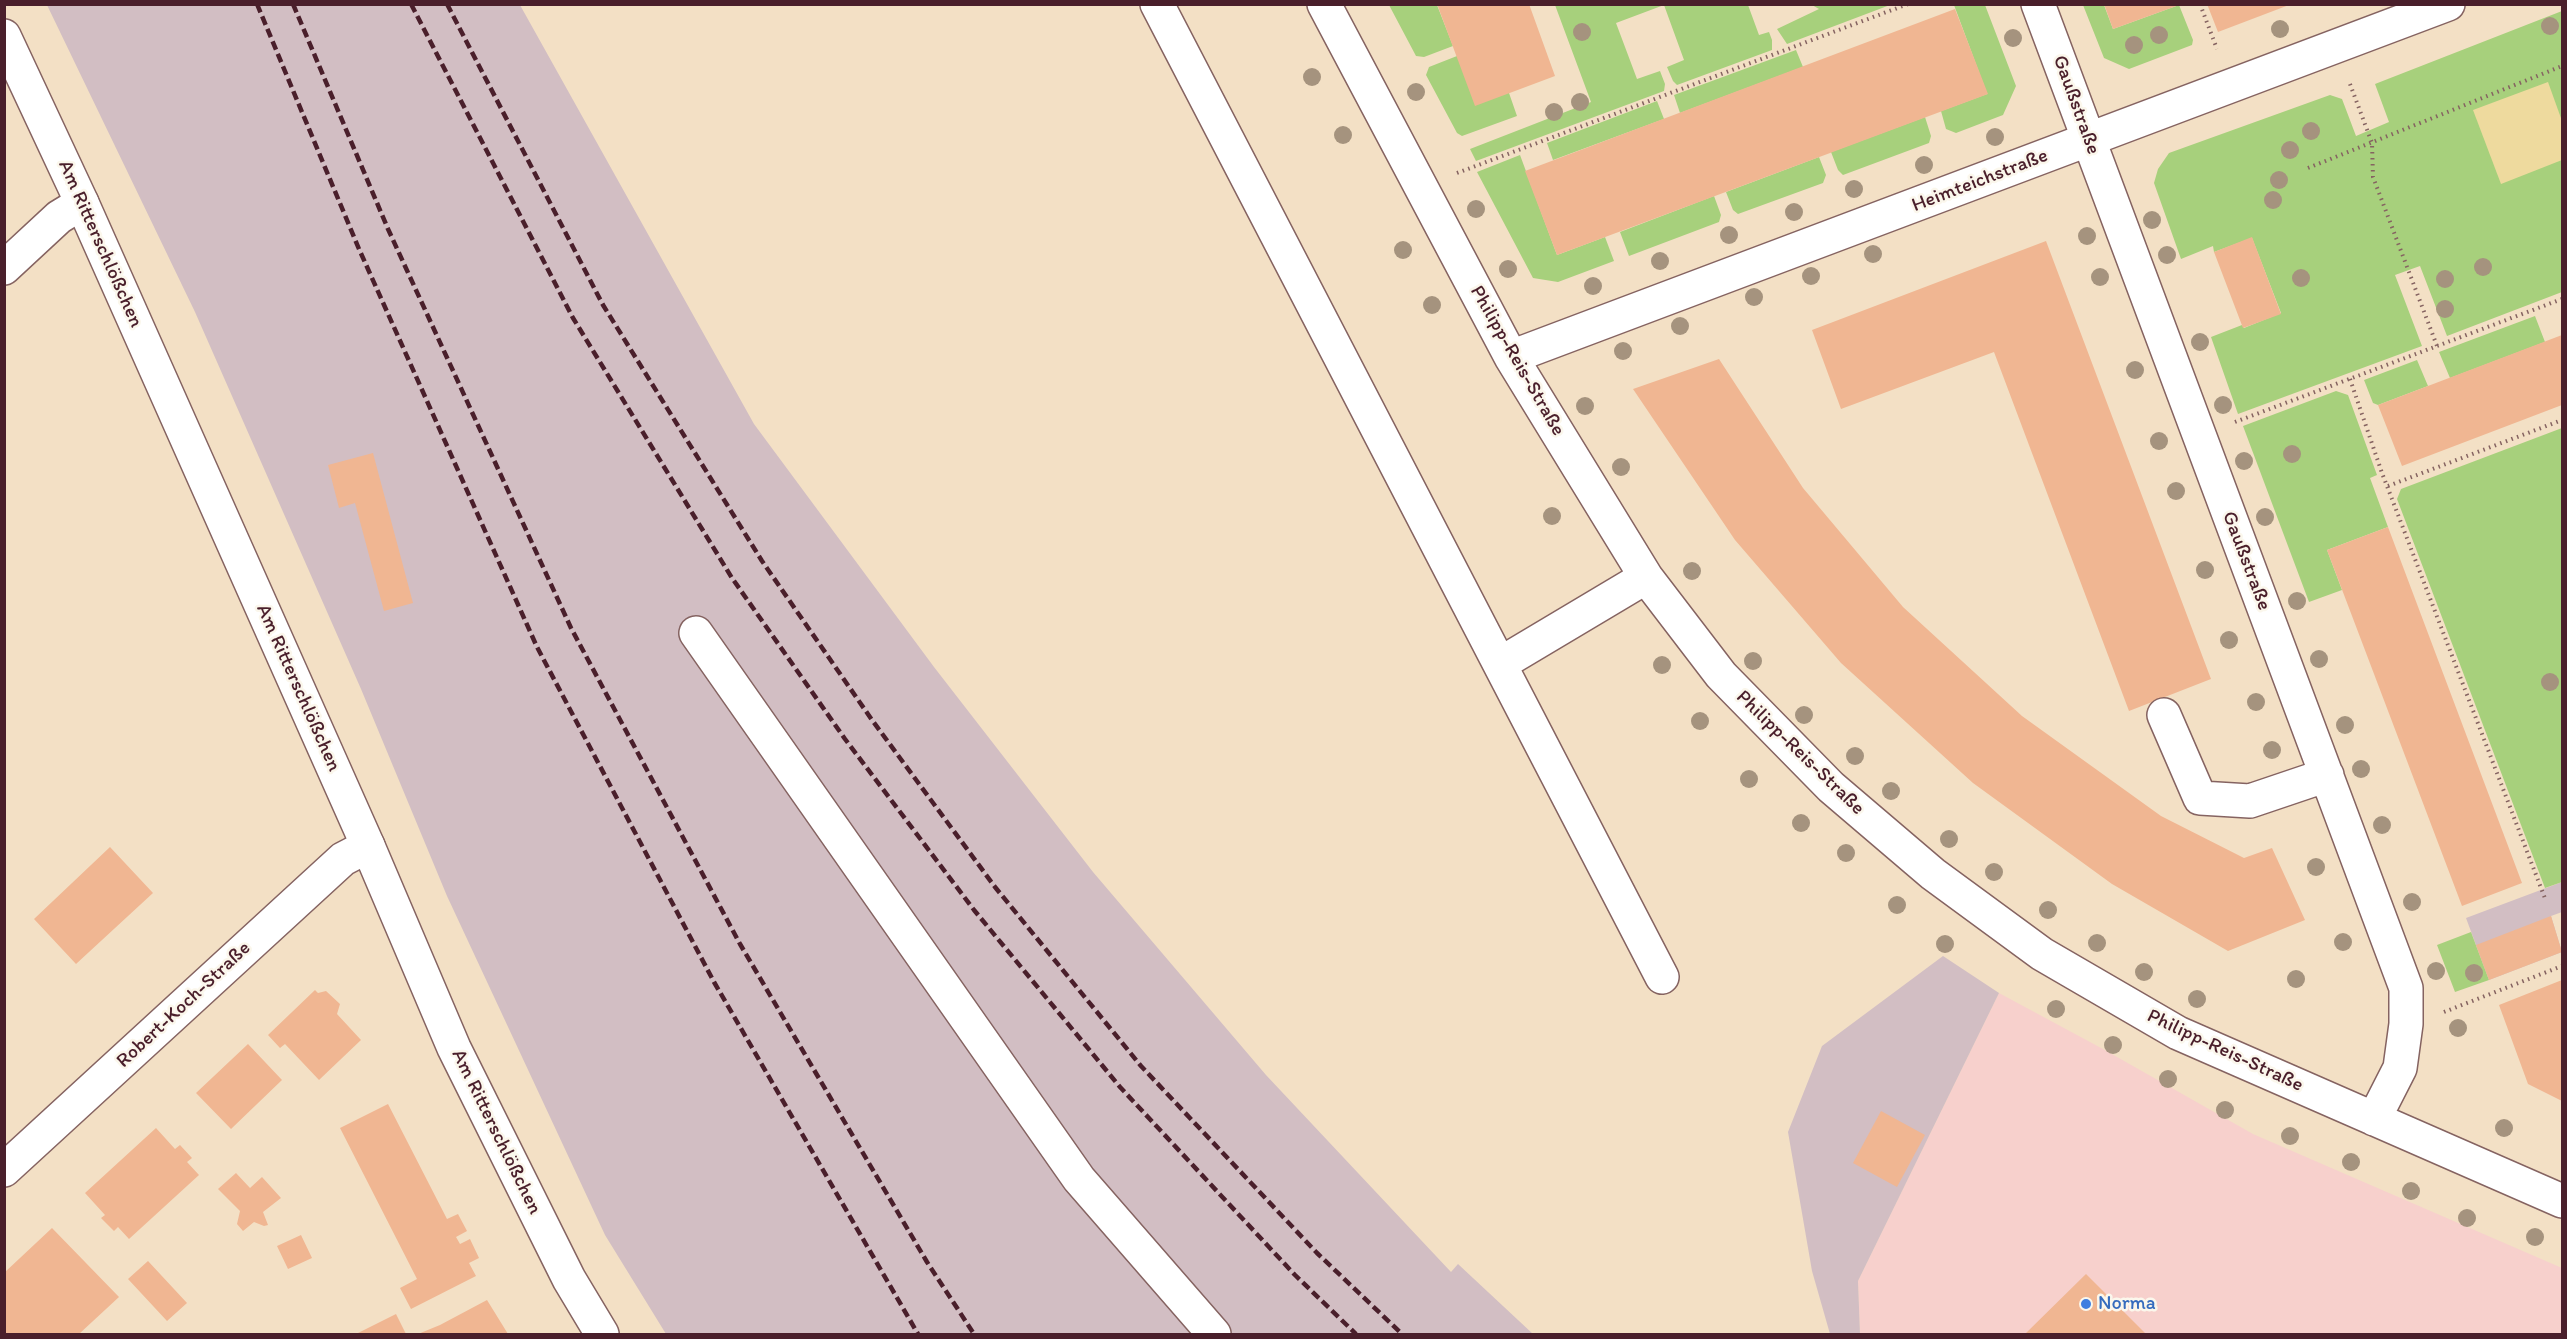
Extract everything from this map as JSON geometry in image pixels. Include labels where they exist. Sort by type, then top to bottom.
[{"type":"street","points":[[1157,4],[1662,977]]},
{"type":"street","name":"Philipp-Reis-Straße","points":[[1324,4],[1511,357],[1646,577],[1721,675],[1831,787],[1951,887],[2042,954],[2178,1033],[2562,1201]]},
{"type":"street","name":"Gaußstraße","points":[[2038,4],[2406,988],[2406,1024],[2400,1068],[2374,1119]]},
{"type":"street","name":"Heimteichstraße","points":[[1511,357],[2448,4]]},
{"type":"street","name":"Am Ritterschlößchen","points":[[4,36],[82,203],[368,846],[454,1048],[569,1279],[602,1335]]},
{"type":"street","points":[[4,268],[59,217],[82,203]]},
{"type":"street","points":[[1500,664],[1646,577]]},
{"type":"street","points":[[696,633],[1079,1179],[1214,1335]]},
{"type":"street","points":[[2164,715],[2200,798],[2250,801],[2327,775]]},
{"type":"street","name":"Robert-Koch-Straße","points":[[4,1170],[343,859],[368,846]]},
{"type":"path","points":[[1420,186],[1908,4]]},
{"type":"path","points":[[2200,4],[2232,86]]},
{"type":"path","points":[[2308,168],[2562,66]]},
{"type":"path","points":[[2348,81],[2372,143],[2373,177],[2437,346]]},
{"type":"path","points":[[2199,435],[2562,298]]},
{"type":"path","points":[[2349,379],[2546,901]]},
{"type":"path","points":[[2388,486],[2562,420]]},
{"type":"path","points":[[2406,1024],[2419,1022],[2562,966]]},
{"type":"shaded area","points":[[47,5],[520,5],[754,424],[934,667],[1093,872],[1266,1075],[1451,1272],[1458,1264],[1533,1334],[666,1334],[605,1235],[447,896],[361,689],[195,312]]},
{"type":"shaded area","points":[[2562,882],[2562,912],[2551,916],[2562,952],[2489,980],[2466,918]]},
{"type":"shaded area","points":[[1943,956],[1999,993],[1858,1281],[1860,1334],[1830,1334],[1812,1271],[1788,1132],[1822,1046]]},
{"type":"shaded area","points":[[1999,993],[2253,1134],[2562,1268],[2562,1334],[1860,1334],[1858,1281]]},
{"type":"green space","points":[[1389,5],[1437,5],[1453,46],[1424,57],[1416,56]]},
{"type":"green space","points":[[1555,5],[1664,5],[1616,23],[1637,79],[1660,71],[1665,84],[1664,91],[1476,161],[1470,149],[1591,102]]},
{"type":"green space","points":[[1664,5],[1748,5],[1759,35],[1769,32],[1772,50],[1677,85],[1667,67],[1684,60]]},
{"type":"green space","points":[[1812,5],[1890,5],[1787,44],[1777,29],[1819,9]]},
{"type":"green space","points":[[1954,5],[1985,5],[2016,86],[2003,115],[1956,133],[1946,129],[1941,111],[1987,94]]},
{"type":"green space","points":[[2083,5],[2104,5],[2113,29],[2179,5],[2193,40],[2192,45],[2129,69],[2104,58]]},
{"type":"green space","points":[[2562,11],[2562,292],[2447,336],[2420,266],[2395,275],[2422,346],[2238,414],[2211,337],[2242,325],[2244,328],[2281,313],[2252,238],[2214,252],[2213,246],[2181,259],[2154,183],[2158,169],[2169,153],[2330,95],[2342,99],[2356,136],[2389,122],[2375,84]]},
{"type":"green space","points":[[1796,50],[1803,67],[1680,113],[1674,95]]},
{"type":"green space","points":[[1457,56],[1509,93],[1517,116],[1462,136],[1457,133],[1426,75],[1429,67]]},
{"type":"green space","points":[[1657,101],[1664,119],[1553,160],[1547,143]]},
{"type":"green space","points":[[1925,117],[1931,136],[1929,143],[1843,175],[1838,170],[1831,152]]},
{"type":"green space","points":[[1520,155],[1557,255],[1605,237],[1614,261],[1558,282],[1533,278],[1477,172]]},
{"type":"green space","points":[[1819,157],[1826,175],[1823,183],[1738,214],[1733,210],[1726,192]]},
{"type":"green space","points":[[1714,196],[1721,215],[1719,222],[1629,256],[1620,232]]},
{"type":"green space","points":[[2535,316],[2545,342],[2450,378],[2439,352]]},
{"type":"green space","points":[[2417,360],[2428,386],[2378,405],[2373,403],[2364,380]]},
{"type":"green space","points":[[2336,391],[2348,395],[2377,475],[2370,478],[2388,527],[2327,550],[2342,590],[2309,602],[2243,426]]},
{"type":"green space","points":[[2562,428],[2562,882],[2545,888],[2397,499],[2401,489]]},
{"type":"green space","points":[[2471,932],[2489,980],[2455,992],[2437,945]]},
{"type":"sand","points":[[2548,82],[2562,121],[2562,160],[2501,184],[2473,110]]},
{"type":"building","points":[[1437,4],[1529,4],[1555,76],[1475,106]]},
{"type":"building","points":[[2104,4],[2179,4],[2179,5],[2113,29]]},
{"type":"building","points":[[2207,4],[2289,4],[2289,5],[2218,32]]},
{"type":"building","points":[[1955,9],[1988,94],[1557,255],[1525,171]]},
{"type":"building","points":[[2252,237],[2281,314],[2243,328],[2214,252]]},
{"type":"building","points":[[2046,241],[2211,679],[2129,711],[1994,352],[1841,409],[1812,330]]},
{"type":"building","points":[[2562,335],[2562,405],[2402,466],[2378,405]]},
{"type":"building","points":[[1719,359],[1803,488],[1903,607],[2022,716],[2161,816],[2244,858],[2272,848],[2305,920],[2228,951],[2112,884],[1973,783],[1841,663],[1735,540],[1633,389]]},
{"type":"building","points":[[373,453],[413,603],[384,611],[355,503],[339,508],[328,465]]},
{"type":"building","points":[[2388,527],[2522,883],[2462,906],[2327,550]]},
{"type":"building","points":[[110,847],[153,893],[76,964],[34,919]]},
{"type":"building","points":[[2551,916],[2562,952],[2489,980],[2476,945]]},
{"type":"building","points":[[2562,980],[2562,1101],[2528,1084],[2499,1005]]},
{"type":"building","points":[[315,990],[318,993],[326,991],[340,1004],[337,1014],[361,1040],[319,1080],[285,1044],[280,1048],[268,1035]]},
{"type":"building","points":[[248,1044],[282,1080],[231,1129],[196,1093]]},
{"type":"building","points":[[388,1104],[447,1219],[458,1214],[467,1231],[456,1237],[460,1244],[470,1239],[479,1258],[469,1263],[476,1276],[411,1309],[400,1288],[417,1279],[340,1128]]},
{"type":"building","points":[[1881,1111],[1925,1135],[1897,1187],[1853,1163]]},
{"type":"building","points":[[156,1128],[175,1149],[180,1145],[192,1158],[187,1162],[199,1175],[129,1239],[118,1227],[114,1231],[101,1218],[105,1215],[85,1193]]},
{"type":"building","points":[[236,1173],[250,1188],[262,1177],[281,1198],[263,1212],[268,1225],[264,1226],[254,1222],[243,1231],[237,1224],[240,1211],[218,1189]]},
{"type":"building","points":[[52,1228],[119,1297],[79,1334],[4,1334],[4,1273]]},
{"type":"building","points":[[301,1235],[312,1258],[288,1269],[277,1246]]},
{"type":"building","points":[[148,1261],[187,1303],[167,1321],[128,1279]]},
{"type":"building","name":"Norma","points":[[2086,1274],[2146,1334],[2025,1334]]},
{"type":"building","points":[[487,1300],[508,1334],[418,1334],[440,1325]]},
{"type":"building","points":[[396,1314],[406,1334],[356,1334]]},
{"type":"railway","points":[[257,4],[359,249],[537,647],[714,982],[918,1334]]},
{"type":"railway","points":[[293,4],[388,229],[571,628],[740,944],[927,1262],[974,1334]]},
{"type":"railway","points":[[411,4],[573,318],[732,578],[845,739],[974,910],[1120,1087],[1295,1275],[1356,1334]]},
{"type":"railway","points":[[447,4],[603,305],[762,561],[872,720],[995,887],[1141,1066],[1317,1253],[1402,1334]]},
{"type":"place","name":"Norma","points":[[2086,1304]]}]
